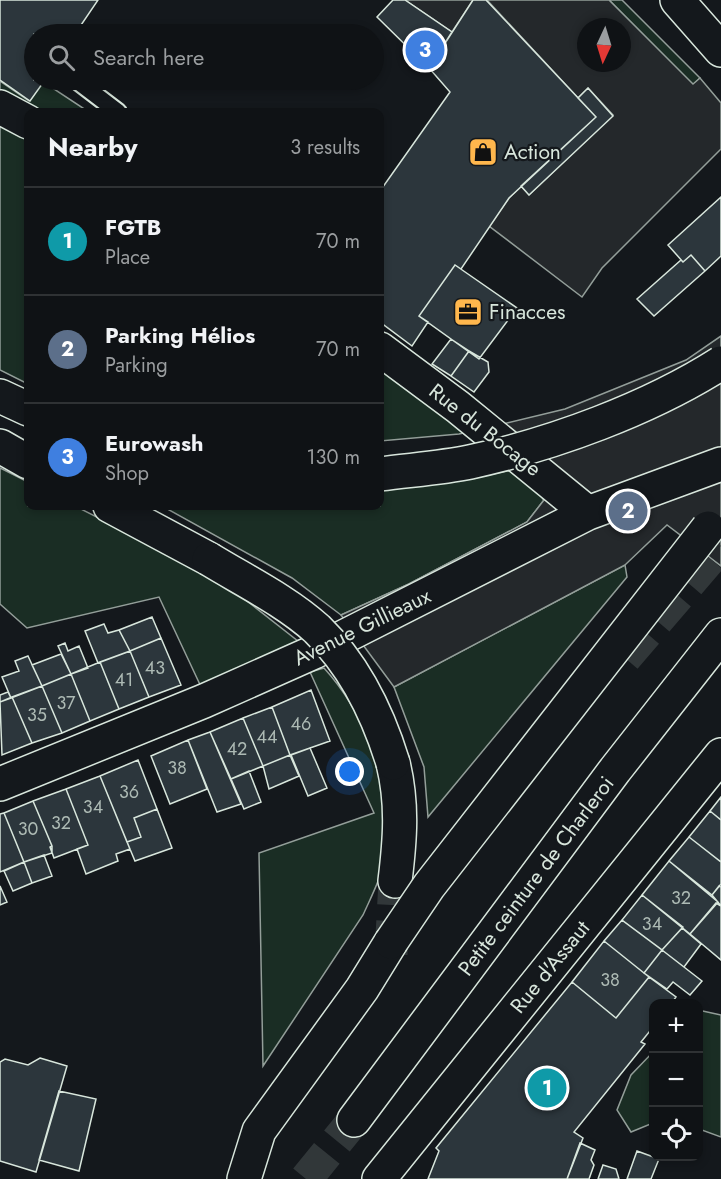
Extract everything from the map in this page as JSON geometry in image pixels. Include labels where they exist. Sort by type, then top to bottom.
[{"type":"main road","points":[[677,0],[721,50]]},
{"type":"main road","points":[[0,107],[24,120]]},
{"type":"main road","name":"Rue du Bocage","points":[[384,352],[458,407],[588,513]]},
{"type":"main road","points":[[384,473],[469,462],[556,438],[630,410],[721,363]]},
{"type":"main road","points":[[0,396],[24,407]]},
{"type":"main road","points":[[0,446],[24,460]]},
{"type":"main road","name":"Avenue Gillieaux","points":[[0,783],[204,701],[314,652],[588,513],[721,464]]},
{"type":"main road","points":[[117,510],[209,559],[270,596],[316,629],[351,669],[382,727],[400,794],[401,833],[395,881]]},
{"type":"main road","points":[[244,1179],[259,1131],[362,989],[429,886],[721,513]]},
{"type":"main road","name":"Petite ceinture de Charleroi","points":[[354,1120],[615,770],[721,635]]},
{"type":"main road","name":"Rue d'Assaut","points":[[379,1179],[721,755]]},
{"type":"lane","points":[[89,90],[113,108]]},
{"type":"green space","points":[[609,0],[622,0],[700,78],[693,85],[631,22],[631,18],[627,18]]},
{"type":"green space","points":[[0,81],[29,101],[36,90],[56,90],[83,108],[24,108],[24,111],[0,105]]},
{"type":"green space","points":[[0,110],[24,124],[24,382],[0,370]]},
{"type":"green space","points":[[384,357],[477,430],[459,434],[384,441]]},
{"type":"green space","points":[[0,468],[24,480],[24,510],[83,510],[219,579],[303,645],[203,691],[159,597],[27,628],[0,604]]},
{"type":"green space","points":[[520,468],[544,500],[527,522],[409,584],[341,615],[292,578],[169,510],[384,510],[384,487],[470,479]]},
{"type":"green space","points":[[625,565],[627,577],[428,817],[424,767],[394,687]]},
{"type":"green space","points":[[324,668],[350,703],[369,742],[382,784],[387,827],[387,855],[380,878],[363,915],[263,1066],[259,853],[374,813],[310,672]]},
{"type":"green space","points":[[703,1011],[721,1015],[721,1137],[703,1130]]},
{"type":"green space","points":[[649,1056],[649,1125],[631,1132],[617,1110],[631,1075]]},
{"type":"shaded area","points":[[405,0],[473,0],[452,32]]},
{"type":"shaded area","points":[[487,0],[609,0],[627,18],[577,18],[577,72],[631,72],[631,22],[693,84],[700,78],[721,103],[721,149],[602,268],[582,297],[489,226],[509,198],[521,186],[529,195],[613,115],[588,88],[578,98]]},
{"type":"shaded area","points":[[721,336],[721,566],[667,525],[625,565],[394,687],[341,615],[409,584],[527,522],[544,500],[520,468],[503,424],[565,409],[686,360]]},
{"type":"building","points":[[0,0],[98,0],[82,24],[24,24],[24,90],[38,90],[30,101],[0,80]]},
{"type":"building","points":[[393,0],[405,0],[452,32],[429,68],[377,17]]},
{"type":"building","name":"Action","points":[[473,0],[486,0],[596,117],[509,198],[461,269],[455,265],[419,316],[428,322],[412,346],[384,325],[384,185],[450,92],[429,68]]},
{"type":"building","points":[[588,88],[613,116],[529,195],[521,186],[596,117],[578,98]]},
{"type":"building","points":[[721,197],[721,256],[705,271],[691,255],[683,262],[668,245]]},
{"type":"building","points":[[691,255],[705,271],[654,316],[637,299],[681,260],[683,262]]},
{"type":"building","name":"Finacces","points":[[455,265],[517,308],[479,359],[419,316]]},
{"type":"building","points":[[451,339],[469,351],[451,376],[432,364]]},
{"type":"building","points":[[469,351],[488,362],[489,372],[474,392],[451,376]]},
{"type":"building","points":[[152,617],[161,638],[130,651],[119,630]]},
{"type":"building","points":[[104,624],[108,633],[119,630],[130,651],[98,663],[85,631]]},
{"type":"building","points":[[161,638],[181,685],[149,697],[130,651]]},
{"type":"building","points":[[65,643],[68,651],[79,646],[88,668],[71,674],[58,646]]},
{"type":"building","points":[[130,651],[149,697],[119,709],[100,662]]},
{"type":"building","points":[[61,654],[71,674],[42,686],[32,665]]},
{"type":"building","points":[[28,656],[42,686],[11,698],[2,677],[19,671],[15,661]]},
{"type":"building","points":[[100,662],[119,709],[90,721],[71,674]]},
{"type":"building","points":[[71,674],[90,721],[62,733],[42,686]]},
{"type":"building","points":[[42,686],[62,733],[32,743],[12,697]]},
{"type":"building","points":[[311,690],[330,741],[290,755],[272,707]]},
{"type":"building","points":[[8,692],[11,698],[0,702],[0,695]]},
{"type":"building","points":[[12,697],[32,743],[2,755],[0,702]]},
{"type":"building","points":[[272,707],[290,755],[263,766],[243,718]]},
{"type":"building","points":[[243,718],[263,766],[231,779],[210,732]]},
{"type":"building","points":[[210,732],[241,804],[217,812],[188,740]]},
{"type":"building","points":[[188,740],[207,789],[170,804],[151,756]]},
{"type":"building","points":[[310,748],[327,788],[308,796],[291,755]]},
{"type":"building","points":[[290,755],[299,776],[269,789],[263,766]]},
{"type":"building","points":[[138,760],[157,809],[134,818],[141,837],[127,842],[100,776]]},
{"type":"building","points":[[249,771],[261,802],[244,809],[231,779]]},
{"type":"building","points":[[100,776],[130,849],[116,854],[118,861],[86,874],[77,849],[88,845],[66,789]]},
{"type":"building","points":[[66,789],[88,845],[54,858],[50,847],[52,846],[33,801]]},
{"type":"building","points":[[721,797],[721,820],[710,811]]},
{"type":"building","points":[[33,801],[52,846],[52,853],[24,862],[4,813]]},
{"type":"building","points":[[157,809],[172,848],[135,861],[127,842],[141,837],[134,818]]},
{"type":"building","points":[[710,811],[721,820],[721,862],[689,837]]},
{"type":"building","points":[[4,813],[24,862],[0,872],[0,814]]},
{"type":"building","points":[[689,837],[721,862],[721,884],[712,895],[669,861]]},
{"type":"building","points":[[44,855],[52,876],[32,883],[24,862]]},
{"type":"building","points":[[669,861],[718,902],[690,934],[642,895]]},
{"type":"building","points":[[24,862],[32,883],[13,891],[4,871]]},
{"type":"building","points":[[0,886],[7,902],[0,905]]},
{"type":"building","points":[[719,886],[721,887],[721,906],[712,895]]},
{"type":"building","points":[[642,895],[683,927],[662,950],[622,920]]},
{"type":"building","points":[[716,903],[721,906],[721,960],[690,934]]},
{"type":"building","points":[[622,920],[662,950],[644,973],[604,941]]},
{"type":"building","points":[[682,928],[701,944],[684,967],[662,950]]},
{"type":"building","points":[[604,941],[649,977],[616,1018],[572,982]]},
{"type":"building","points":[[662,950],[702,981],[690,995],[673,982],[667,989],[644,973]]},
{"type":"building","points":[[649,977],[676,997],[675,999],[649,999],[649,1032],[641,1042],[645,1044],[574,1132],[583,1138],[567,1179],[428,1179],[439,1151],[436,1148],[572,982],[616,1018]]},
{"type":"building","points":[[40,1058],[67,1066],[36,1172],[0,1161],[0,1062],[5,1059],[28,1065]]},
{"type":"building","points":[[59,1091],[96,1099],[79,1171],[39,1160]]},
{"type":"building","points":[[580,1143],[595,1150],[591,1160],[594,1165],[589,1179],[567,1179]]},
{"type":"building","points":[[637,1151],[649,1155],[649,1161],[658,1161],[651,1179],[627,1179]]},
{"type":"building","points":[[603,1165],[616,1169],[619,1179],[598,1179]]},
{"type":"tunnel","points":[[625,658],[721,546]]},
{"type":"tunnel","points":[[391,954],[395,881]]},
{"type":"tunnel","points":[[306,1179],[354,1120]]},
{"type":"place","name":"Eurowash","points":[[425,50]]},
{"type":"place","name":"Action","points":[[483,152]]},
{"type":"place","name":"Finacces","points":[[468,312]]},
{"type":"place","name":"Parking Hélios","points":[[628,511]]},
{"type":"place","name":"FGTB","points":[[547,1088]]}]
